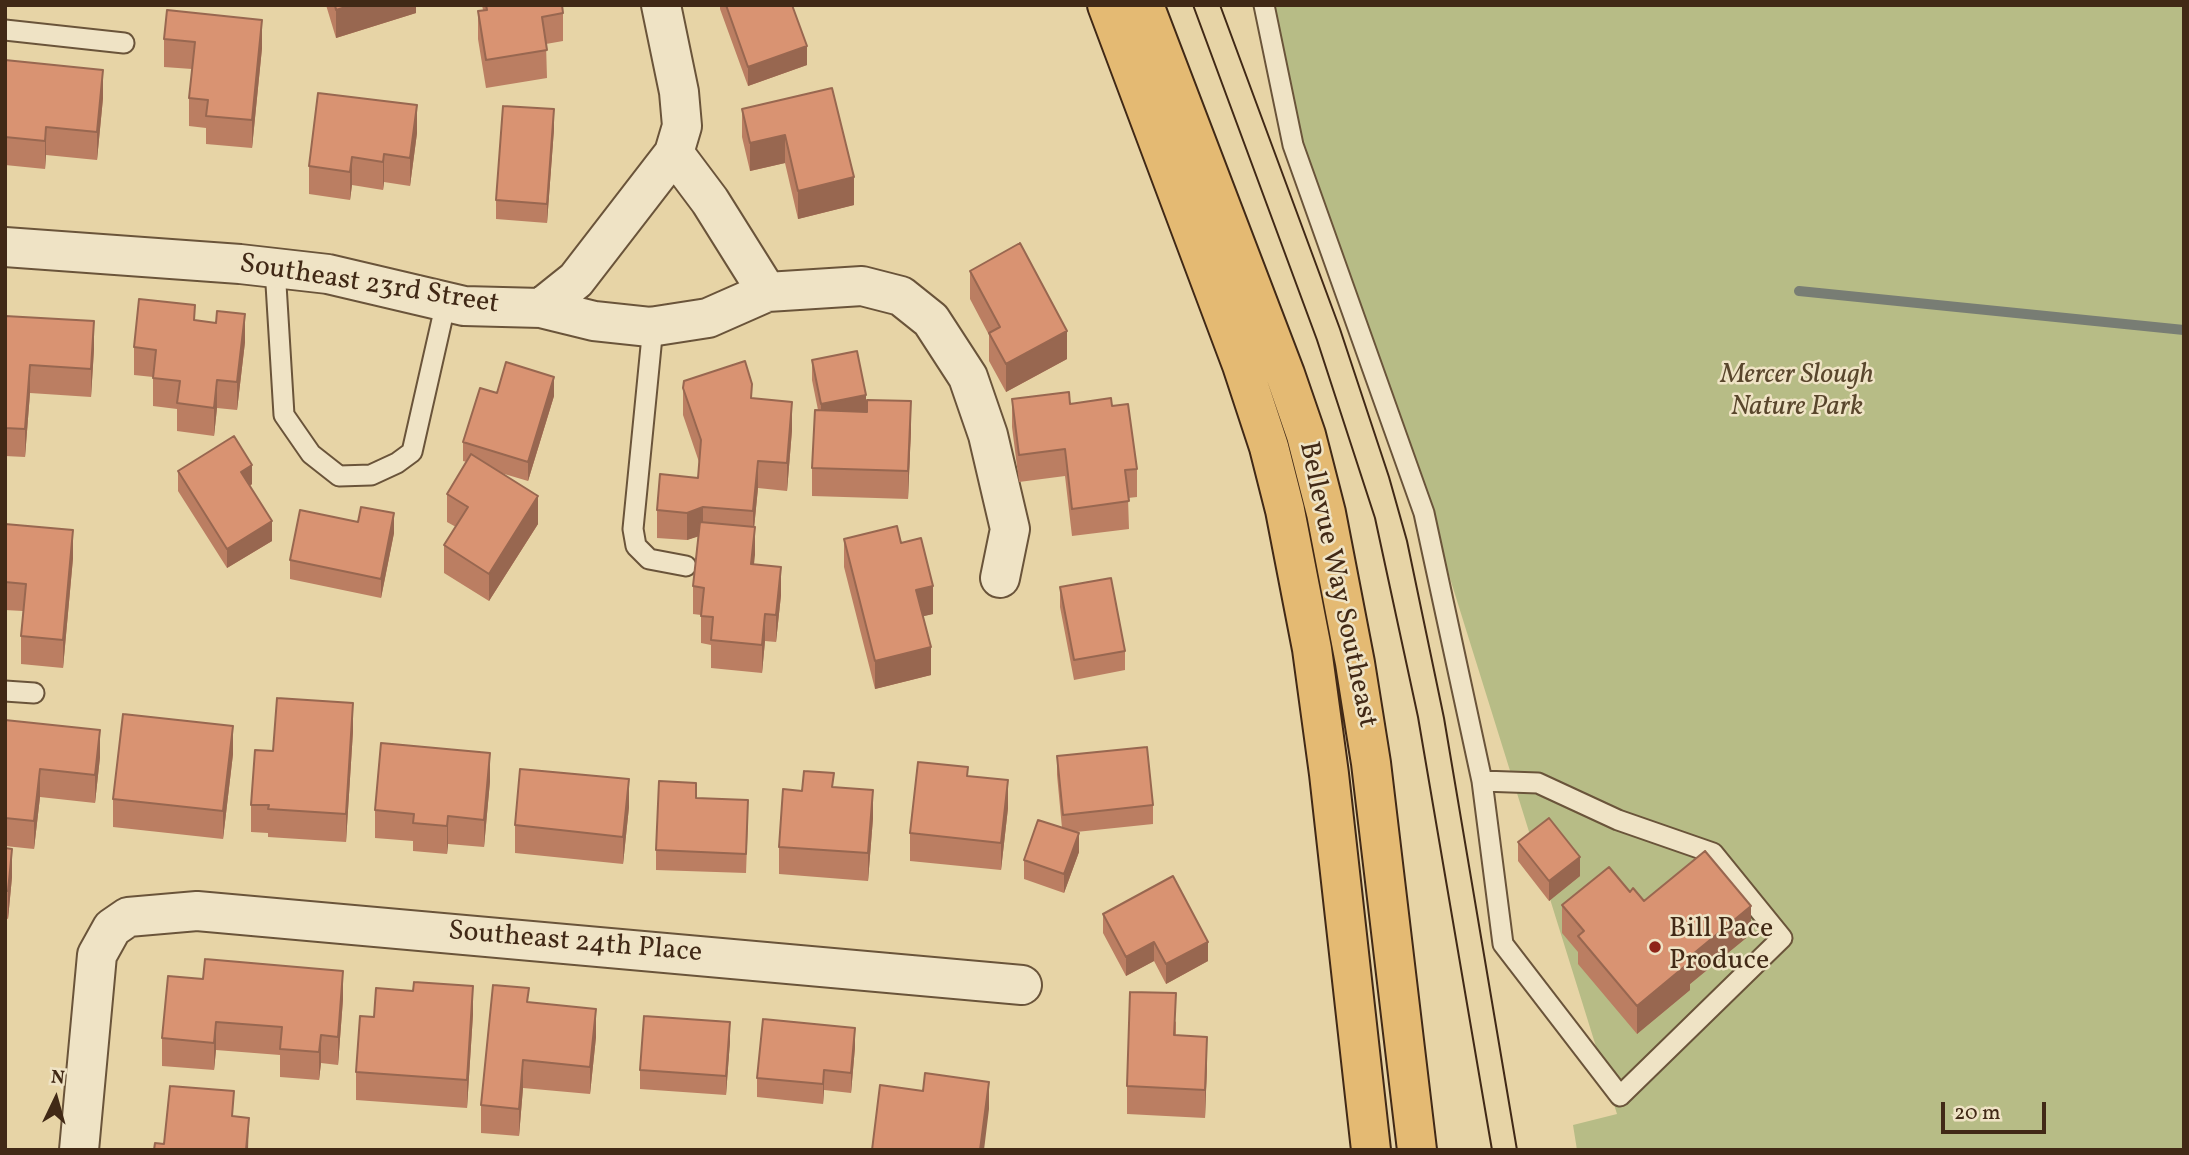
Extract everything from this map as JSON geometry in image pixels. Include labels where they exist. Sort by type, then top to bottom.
[{"type":"main road","name":"Bellevue Way Southeast","points":[[1107,5],[1242,365],[1269,447],[1285,510],[1312,649],[1371,1150]]},
{"type":"main road","name":"Bellevue Way Southeast","points":[[1144,5],[1285,374],[1306,435],[1326,513],[1356,663],[1371,763],[1417,1150]]},
{"type":"street","points":[[541,308],[576,280],[674,153],[682,126],[681,114],[661,5]]},
{"type":"street","points":[[674,153],[710,201],[767,292]]},
{"type":"street","name":"Southeast 23rd Street","points":[[5,247],[328,274],[446,302],[541,308],[594,321],[653,326],[708,318],[767,292],[862,286],[901,296],[931,320],[968,377],[988,435],[1010,529],[1000,578]]},
{"type":"street","name":"Southeast 24th Place","points":[[79,1150],[97,955],[111,928],[128,918],[197,911],[1022,985]]},
{"type":"lane","points":[[1264,5],[1293,145],[1424,513],[1482,781],[1503,944],[1620,1096],[1782,937],[1713,853],[1618,820],[1538,783],[1482,781]]},
{"type":"lane","points":[[5,30],[124,43]]},
{"type":"lane","points":[[275,268],[284,415],[311,454],[339,477],[371,475],[397,463],[412,452],[446,302]]},
{"type":"lane","points":[[653,326],[633,529],[636,546],[649,559],[686,566]]},
{"type":"lane","points":[[5,691],[34,693]]},
{"type":"green space","name":"Mercer Slough Nature Park","points":[[1252,5],[2184,5],[2184,1150],[1577,1150],[1573,1125],[1617,1114],[1420,482]]},
{"type":"building","points":[[335,5],[352,5],[336,10]]},
{"type":"building","points":[[486,5],[562,5],[563,13],[542,17],[547,50],[486,60],[478,11],[487,10]]},
{"type":"building","points":[[726,5],[792,5],[807,46],[748,67]]},
{"type":"building","points":[[167,10],[262,20],[252,120],[206,116],[208,100],[189,98],[195,42],[164,39]]},
{"type":"building","points":[[5,60],[103,70],[97,132],[46,127],[45,141],[5,137]]},
{"type":"building","points":[[832,88],[854,177],[798,191],[785,135],[750,143],[742,109]]},
{"type":"building","points":[[318,93],[417,105],[410,158],[384,154],[383,162],[352,157],[350,172],[309,166]]},
{"type":"building","points":[[503,106],[554,109],[547,204],[496,200]]},
{"type":"building","points":[[1020,243],[1067,331],[1006,364],[989,333],[1000,327],[970,271]]},
{"type":"building","points":[[139,299],[195,305],[194,320],[216,323],[217,311],[245,314],[237,382],[217,380],[214,408],[177,403],[180,381],[153,378],[156,350],[134,347]]},
{"type":"building","points":[[5,316],[94,321],[91,369],[30,365],[25,429],[5,428]]},
{"type":"building","points":[[857,351],[866,395],[821,404],[812,360]]},
{"type":"building","points":[[745,361],[752,384],[751,398],[792,402],[787,463],[758,461],[753,511],[703,507],[687,513],[657,510],[660,474],[698,478],[701,440],[683,388],[684,381]]},
{"type":"building","points":[[506,362],[554,377],[528,462],[463,442],[480,388],[497,393]]},
{"type":"building","points":[[1069,392],[1070,404],[1111,398],[1112,406],[1128,404],[1137,469],[1125,470],[1129,501],[1072,509],[1065,449],[1019,455],[1012,399]]},
{"type":"building","points":[[867,400],[911,401],[908,471],[812,468],[815,410],[867,412]]},
{"type":"building","points":[[234,436],[252,465],[241,472],[272,521],[227,549],[178,471]]},
{"type":"building","points":[[471,454],[538,496],[489,574],[444,545],[468,507],[447,494]]},
{"type":"building","points":[[361,507],[394,513],[381,579],[290,560],[300,510],[358,522]]},
{"type":"building","points":[[700,522],[755,527],[751,564],[781,567],[776,615],[765,614],[762,645],[711,640],[713,617],[701,616],[704,588],[693,586]]},
{"type":"building","points":[[5,524],[73,530],[63,640],[21,636],[26,584],[5,582]]},
{"type":"building","points":[[897,526],[901,543],[921,538],[933,586],[916,590],[931,647],[875,661],[844,539]]},
{"type":"building","points":[[1111,578],[1125,651],[1074,660],[1060,587]]},
{"type":"building","points":[[277,698],[353,703],[346,814],[268,809],[269,805],[251,805],[255,750],[273,751]]},
{"type":"building","points":[[123,714],[233,726],[223,811],[113,799]]},
{"type":"building","points":[[5,720],[100,730],[95,775],[40,769],[34,821],[5,818]]},
{"type":"building","points":[[381,743],[490,753],[484,820],[448,816],[447,826],[413,823],[414,814],[375,810]]},
{"type":"building","points":[[1147,747],[1153,805],[1063,815],[1057,756]]},
{"type":"building","points":[[918,762],[968,767],[967,776],[1008,780],[1001,843],[910,833]]},
{"type":"building","points":[[520,769],[629,779],[623,837],[515,825]]},
{"type":"building","points":[[804,771],[834,773],[832,787],[873,790],[868,853],[779,847],[783,789],[802,791]]},
{"type":"building","points":[[659,781],[696,783],[696,798],[748,800],[746,854],[656,850]]},
{"type":"building","points":[[1549,818],[1580,857],[1549,881],[1518,842]]},
{"type":"building","points":[[1038,820],[1079,833],[1064,874],[1024,860]]},
{"type":"building","points":[[5,848],[12,849],[8,891],[5,891]]},
{"type":"building","name":"Bill Pace Produce","points":[[1705,851],[1751,906],[1687,959],[1690,962],[1637,1006],[1578,936],[1584,931],[1562,905],[1609,867],[1630,892],[1633,888],[1644,901]]},
{"type":"building","points":[[1173,876],[1208,942],[1166,964],[1154,942],[1126,957],[1103,914]]},
{"type":"building","points":[[205,959],[343,971],[338,1037],[321,1035],[319,1052],[280,1049],[282,1027],[216,1022],[214,1043],[162,1038],[168,976],[203,979]]},
{"type":"building","points":[[414,982],[473,986],[467,1080],[356,1072],[360,1016],[374,1017],[376,988],[413,991]]},
{"type":"building","points":[[493,985],[529,988],[527,1002],[596,1009],[590,1067],[523,1060],[519,1109],[481,1105]]},
{"type":"building","points":[[1130,992],[1176,993],[1174,1035],[1207,1037],[1205,1090],[1127,1086]]},
{"type":"building","points":[[644,1016],[730,1022],[726,1076],[640,1070]]},
{"type":"building","points":[[763,1019],[855,1028],[851,1073],[824,1070],[823,1084],[757,1078]]},
{"type":"building","points":[[925,1073],[989,1082],[980,1150],[872,1150],[880,1085],[923,1091]]},
{"type":"building","points":[[170,1086],[234,1091],[232,1116],[249,1118],[246,1150],[154,1150],[155,1143],[164,1144]]},
{"type":"waterway","points":[[1799,291],[2184,330]]},
{"type":"tram line","points":[[1193,5],[1317,340],[1375,518],[1418,717],[1492,1150]]},
{"type":"tram line","points":[[1220,5],[1340,329],[1389,477],[1407,541],[1444,718],[1517,1150]]},
{"type":"place","name":"Bill Pace Produce","points":[[1655,947]]}]
